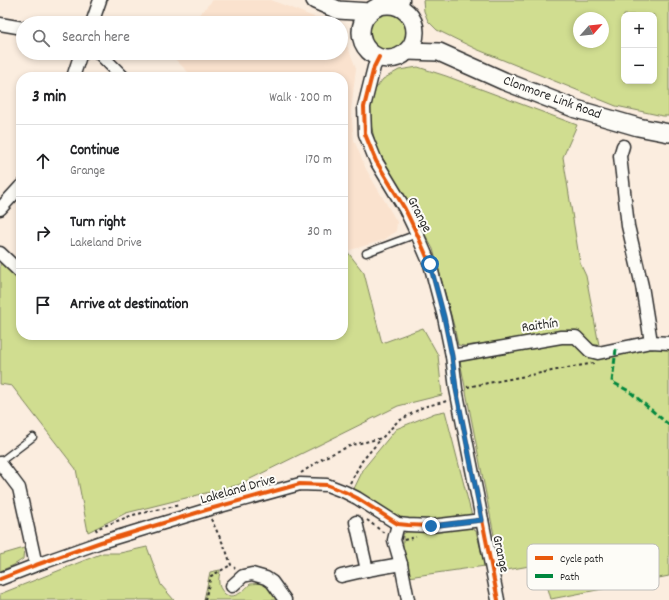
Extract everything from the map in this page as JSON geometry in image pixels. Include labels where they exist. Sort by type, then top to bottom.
[{"type":"main road","points":[[315,0],[338,10],[370,12]]},
{"type":"main road","points":[[348,22],[372,53],[379,57],[386,58],[401,56],[412,45],[415,30],[414,23],[402,4],[384,5],[370,12],[365,18],[362,26],[363,41]]},
{"type":"main road","points":[[338,10],[343,16]]},
{"type":"main road","name":"Clonmore Link Road","points":[[414,23],[421,33],[439,52]]},
{"type":"main road","name":"Clonmore Link Road","points":[[407,51],[439,52],[504,81],[576,109],[638,127],[669,133]]},
{"type":"street","points":[[94,16],[100,0]]},
{"type":"street","points":[[0,24],[16,27]]},
{"type":"street","name":"Grange","points":[[379,57],[374,67],[364,107],[365,134],[376,161],[405,209],[430,264],[444,317],[452,356],[456,389],[498,600]]},
{"type":"street","points":[[75,72],[79,60]]},
{"type":"street","points":[[106,60],[118,72]]},
{"type":"street","points":[[623,146],[620,156],[628,226],[642,286],[651,342]]},
{"type":"street","points":[[0,209],[16,191]]},
{"type":"street","points":[[0,253],[16,268]]},
{"type":"street","name":"Raithín","points":[[452,356],[561,337],[576,337],[590,351],[598,353]]},
{"type":"street","points":[[598,353],[651,342],[669,343]]},
{"type":"street","points":[[0,462],[19,488],[36,565]]},
{"type":"street","name":"Lakeland Drive","points":[[0,579],[101,542],[206,510],[300,484],[327,485],[345,492],[398,524],[431,526],[482,520]]},
{"type":"street","points":[[356,522],[367,570]]},
{"type":"street","points":[[398,524],[394,540],[401,564],[408,600]]},
{"type":"street","points":[[340,576],[401,564]]},
{"type":"street","points":[[232,586],[243,576],[252,574],[266,578],[272,582],[286,600]]},
{"type":"lane","points":[[366,253],[417,234]]},
{"type":"lane","points":[[0,462],[34,437]]},
{"type":"path","points":[[345,492],[362,461],[397,422],[423,407],[451,400],[449,390],[597,363],[598,353]]},
{"type":"path","points":[[299,474],[325,457],[352,446],[382,438]]},
{"type":"path","points":[[206,510],[226,550],[231,565],[243,576]]},
{"type":"path","points":[[205,600],[211,576],[231,565]]},
{"type":"shaded area","points":[[213,0],[271,0],[311,16],[198,16]]},
{"type":"shaded area","points":[[348,48],[356,68],[351,111],[354,140],[366,169],[397,222],[396,231],[384,240],[348,251],[348,72],[188,72],[176,60],[348,60]]},
{"type":"green space","points":[[423,0],[669,0],[669,116],[616,106],[476,49],[437,30],[428,21],[424,11]]},
{"type":"green space","points":[[389,12],[397,14],[403,18],[407,24],[409,32],[407,40],[403,46],[397,50],[389,52],[381,50],[375,46],[371,40],[369,32],[371,24],[375,18],[381,14]]},
{"type":"green space","points":[[418,67],[577,125],[563,157],[580,263],[586,276],[599,345],[593,345],[580,333],[569,332],[465,346],[458,345],[433,249],[376,146],[369,116],[374,91],[383,79],[399,70]]},
{"type":"green space","points":[[348,252],[364,273],[382,343],[423,328],[438,355],[442,395],[398,406],[238,485],[126,513],[88,532],[76,469],[12,386],[0,384],[0,262],[16,278],[16,340],[348,340]]},
{"type":"green space","points":[[572,341],[593,357],[606,358],[657,347],[669,349],[669,576],[659,578],[659,544],[527,544],[527,566],[501,571],[460,361]]},
{"type":"green space","points":[[445,411],[472,516],[408,525],[351,495],[364,468],[396,429],[435,413]]},
{"type":"green space","points":[[470,528],[476,531],[485,566],[408,577],[403,551],[403,534],[408,531]]},
{"type":"green space","points":[[147,547],[161,585],[174,600],[0,600],[0,594],[103,553],[120,553]]},
{"type":"green space","points":[[24,548],[23,559],[0,571],[0,555]]},
{"type":"green space","points":[[220,570],[219,584],[221,589],[228,596],[239,594],[250,584],[264,583],[272,589],[280,600],[204,600],[210,572]]},
{"type":"green space","points":[[548,590],[597,590],[551,599]]},
{"type":"marked path","points":[[616,349],[612,382],[629,391],[669,425]]},
{"type":"cycle path","points":[[379,57],[374,67],[364,107],[365,134],[376,161],[405,209],[430,264],[444,317],[452,356],[456,389],[498,600]]},
{"type":"cycle path","points":[[0,579],[101,542],[206,510],[300,484],[327,485],[345,492],[398,524],[431,526],[482,520]]},
{"type":"route","points":[[430,264],[444,317],[452,356],[456,389],[482,520],[431,526]]}]
